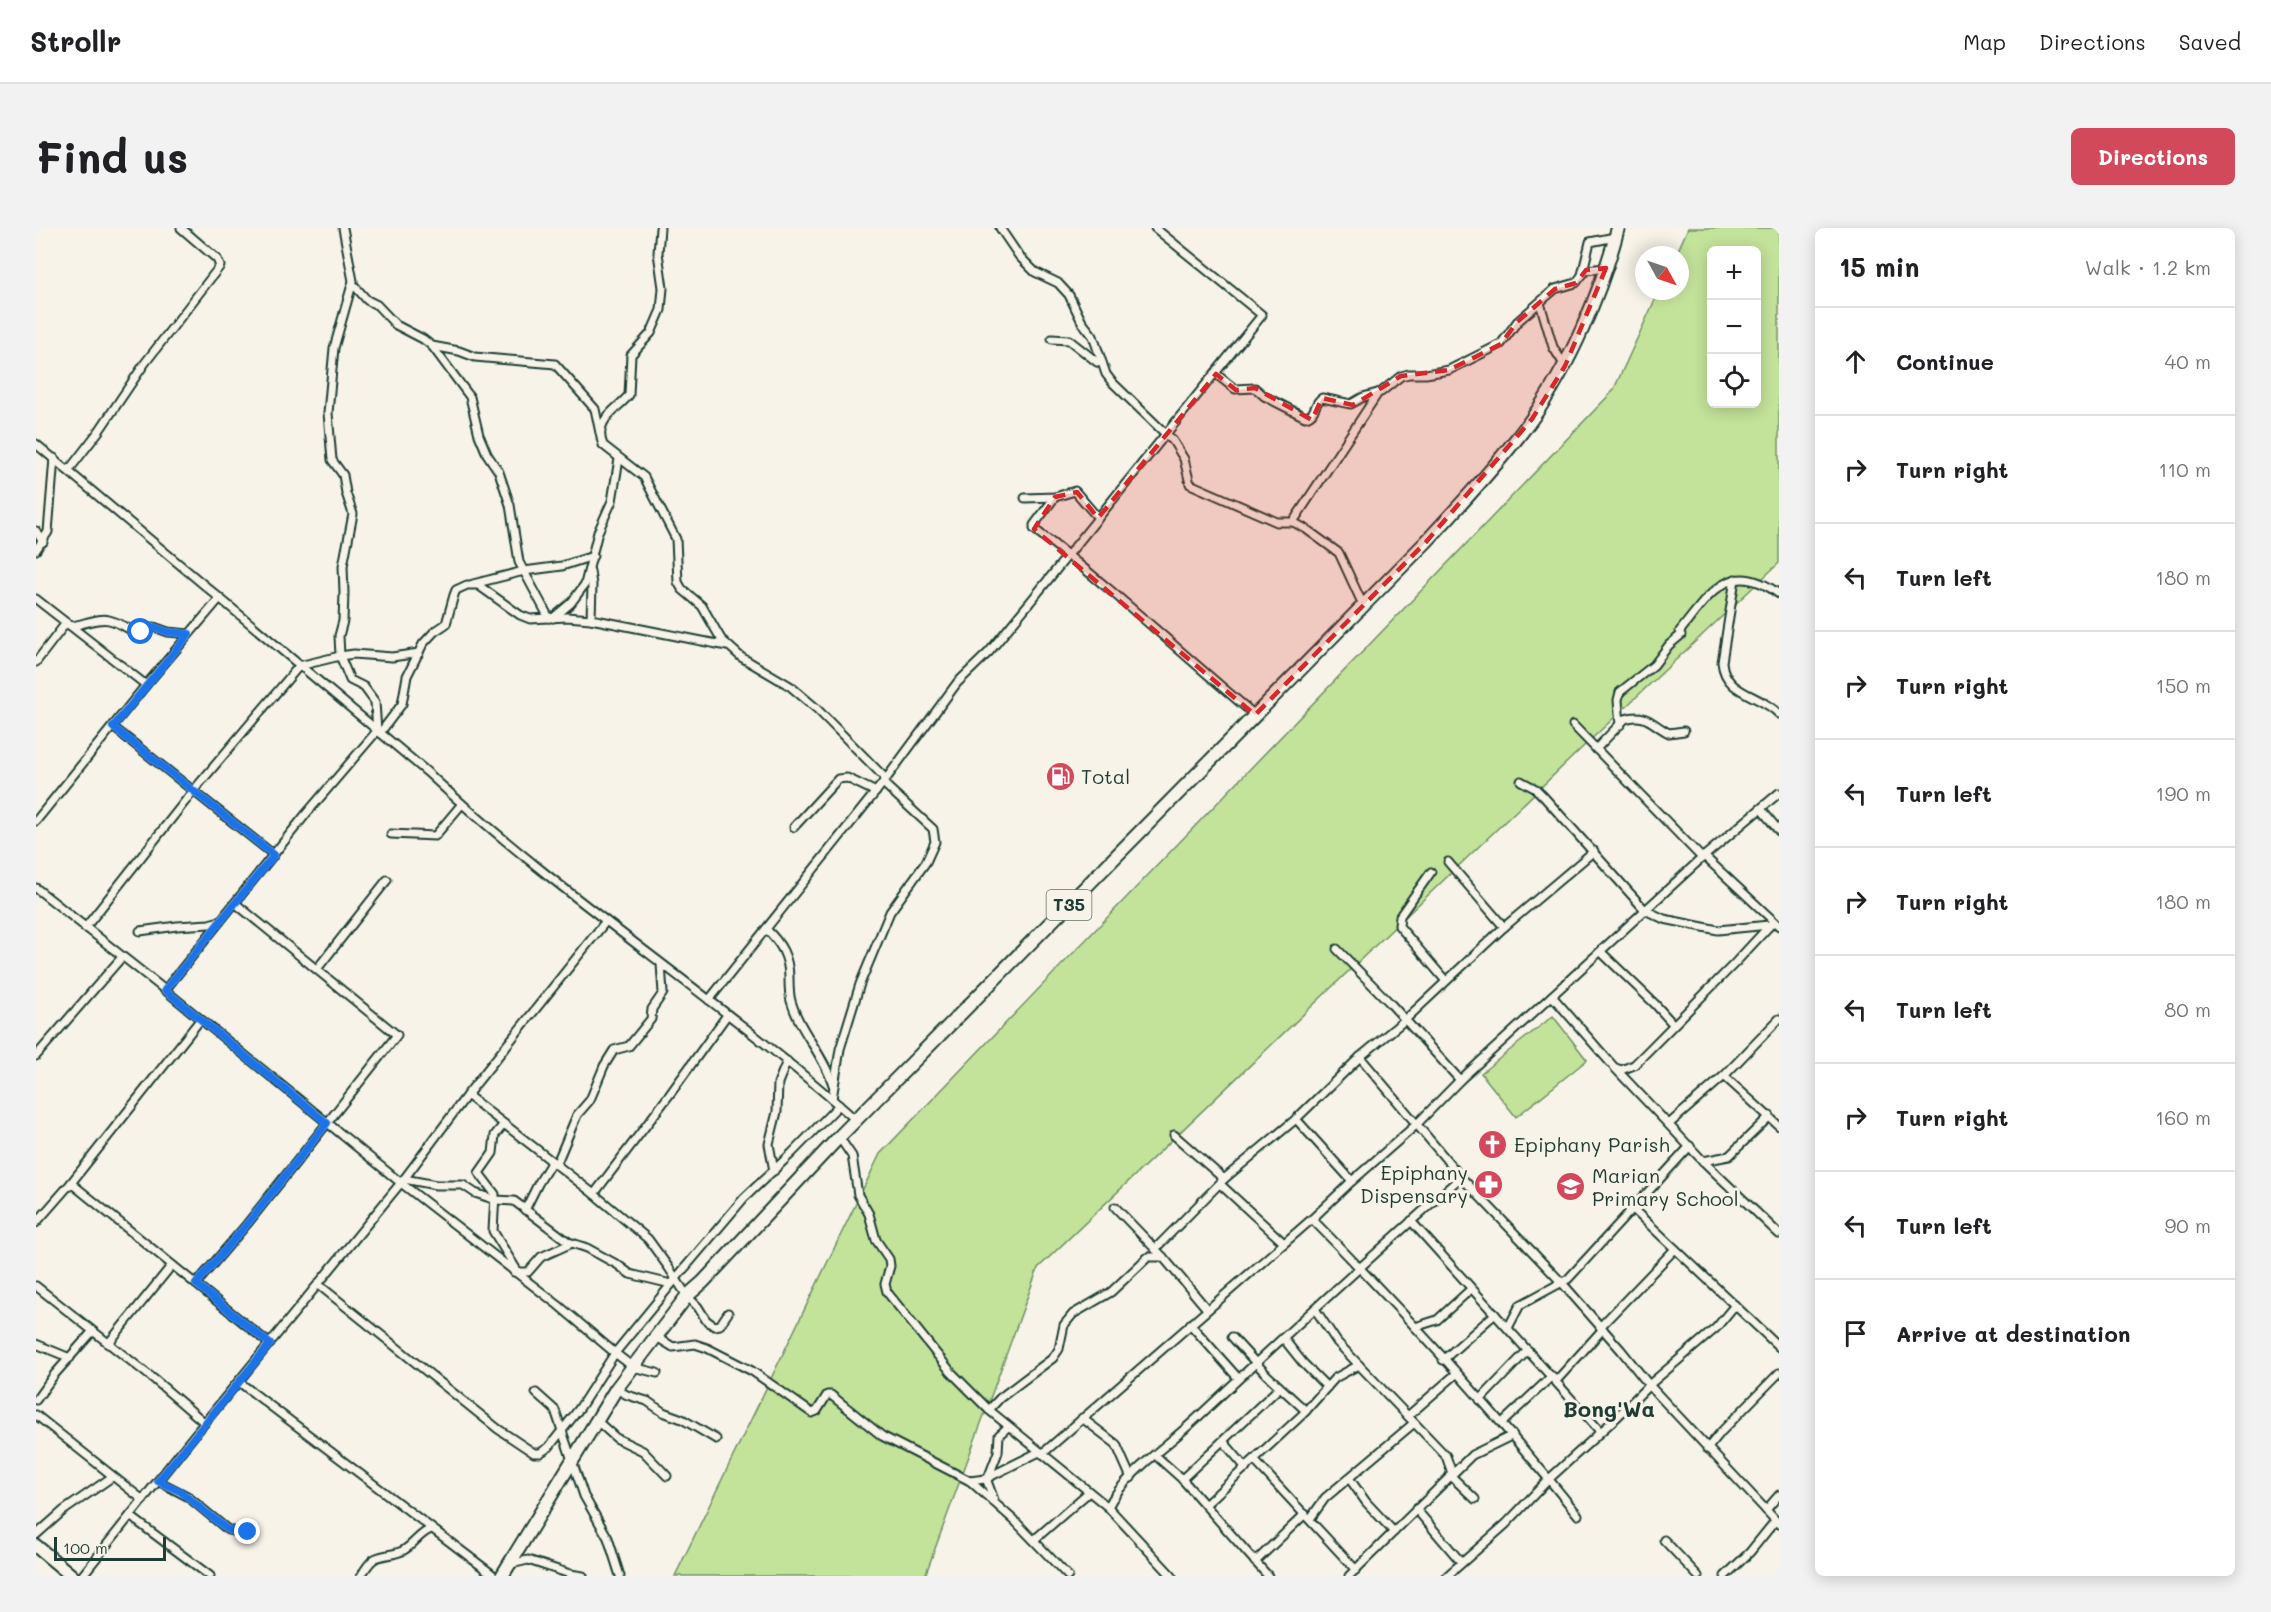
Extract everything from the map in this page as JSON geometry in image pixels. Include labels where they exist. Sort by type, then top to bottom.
[{"type":"highway","name":"T35","points":[[501,1572],[616,1389],[687,1296],[703,1282],[839,1137],[1426,542],[1480,483],[1532,419],[1565,366],[1606,268],[1617,233]]},
{"type":"highway","points":[[36,1546],[72,1576]]},
{"type":"street","points":[[69,470],[99,431],[145,363],[220,266],[217,259],[182,228]]},
{"type":"street","points":[[343,228],[353,284],[334,348],[328,413],[332,459],[343,475],[353,514],[343,566],[343,621],[339,636],[339,656],[350,680],[364,687],[375,702],[378,732]]},
{"type":"street","points":[[600,432],[607,416],[629,395],[631,355],[651,333],[661,310],[663,288],[658,246],[660,228]]},
{"type":"street","points":[[1000,228],[1019,256],[1035,272],[1058,283],[1069,294],[1082,322],[1093,336],[1102,363],[1112,382],[1173,441],[1184,459],[1190,485],[1277,522],[1293,522],[1339,553],[1363,605]]},
{"type":"street","points":[[709,1000],[885,781],[957,683],[989,651],[1262,315],[1155,228]]},
{"type":"street","points":[[1582,275],[1590,242],[1617,233]]},
{"type":"street","points":[[1293,522],[1378,393],[1407,374],[1426,374],[1449,370],[1501,344],[1517,322],[1555,289],[1576,283],[1587,270],[1606,268]]},
{"type":"street","points":[[353,284],[367,300],[384,311],[396,325],[432,346],[470,397],[479,435],[506,489],[512,514],[516,554],[522,572],[551,618]]},
{"type":"street","points":[[1540,303],[1553,347],[1565,366]]},
{"type":"street","points":[[1052,339],[1068,340],[1096,362],[1102,363]]},
{"type":"street","points":[[432,346],[459,351],[475,357],[555,364],[595,409],[603,445],[644,477],[676,539],[678,582],[682,589],[702,606],[717,634],[727,646],[750,664],[790,686],[807,701],[933,829],[934,842],[926,862],[896,901],[860,984],[840,1049],[832,1099]]},
{"type":"street","points":[[1216,374],[1235,388],[1255,388],[1264,396],[1305,417],[1312,414],[1317,402],[1322,398],[1351,405],[1363,397],[1378,393]]},
{"type":"street","points":[[36,444],[462,805],[606,921],[787,1061],[857,1121]]},
{"type":"street","points":[[36,550],[48,532],[54,458]]},
{"type":"street","points":[[551,618],[577,597],[585,584],[598,532],[612,501],[619,459]]},
{"type":"street","points":[[1025,498],[1055,497],[1077,492],[1098,518]]},
{"type":"street","points":[[1055,497],[1034,528],[1068,554],[1255,715]]},
{"type":"street","points":[[36,531],[43,542]]},
{"type":"street","points":[[165,990],[274,855],[399,709],[404,699],[405,682],[428,638],[446,624],[456,590],[471,584],[522,572],[562,566],[593,556]]},
{"type":"street","points":[[590,568],[591,619]]},
{"type":"street","points":[[1620,724],[1618,697],[1620,692],[1654,665],[1711,593],[1735,579],[1760,581],[1779,594]]},
{"type":"street","points":[[1735,579],[1722,662],[1725,674],[1729,681],[1747,696],[1768,705],[1779,714]]},
{"type":"street","points":[[471,584],[478,585],[520,615],[534,620],[591,619],[727,646]]},
{"type":"street","points":[[36,821],[220,598]]},
{"type":"street","points":[[36,599],[146,685]]},
{"type":"street","points":[[36,662],[69,625],[102,619],[136,631],[143,632],[154,627],[168,632],[189,634]]},
{"type":"street","points":[[85,928],[194,790],[299,666],[354,654],[392,657],[419,653]]},
{"type":"street","points":[[1596,748],[1628,718],[1645,718],[1666,732],[1684,731]]},
{"type":"street","points":[[1573,725],[1703,857],[1774,924]]},
{"type":"street","points":[[113,727],[274,855]]},
{"type":"street","points":[[794,827],[838,779],[847,778],[876,792]]},
{"type":"street","points":[[1521,781],[1536,789],[1544,797],[1645,910],[1664,919],[1718,930],[1774,924]]},
{"type":"street","points":[[970,1481],[987,1478],[1041,1453],[1312,1219],[1703,857],[1779,793]]},
{"type":"street","points":[[391,834],[435,836],[462,805]]},
{"type":"street","points":[[1761,809],[1779,831]]},
{"type":"street","points":[[1155,1249],[1222,1181],[1296,1119],[1360,1057],[1406,1019],[1504,927],[1594,851]]},
{"type":"street","points":[[1449,862],[1504,927]]},
{"type":"street","points":[[1431,872],[1400,916],[1399,926],[1445,980]]},
{"type":"street","points":[[317,969],[387,880]]},
{"type":"street","points":[[36,888],[615,1353],[633,1367],[657,1373]]},
{"type":"street","points":[[196,1284],[247,1224],[397,1035],[235,903]]},
{"type":"street","points":[[140,931],[221,921]]},
{"type":"street","points":[[82,1576],[403,1181],[466,1095],[606,921]]},
{"type":"street","points":[[1614,1067],[1621,1070],[1634,1065],[1774,924]]},
{"type":"street","points":[[766,929],[777,940],[787,958],[792,1005],[827,1070],[834,1088]]},
{"type":"street","points":[[1337,950],[1406,1019],[1460,1080]]},
{"type":"street","points":[[1601,952],[1673,1024]]},
{"type":"street","points":[[36,1056],[122,957]]},
{"type":"street","points":[[525,1210],[538,1184],[554,1163],[577,1115],[590,1100],[604,1066],[614,1050],[629,1046],[651,1017],[652,1009],[663,993],[661,964]]},
{"type":"street","points":[[1552,996],[1614,1067],[1703,1161],[1779,1234]]},
{"type":"street","points":[[594,1194],[727,1015]]},
{"type":"street","points":[[1669,1124],[1724,1076],[1779,1019]]},
{"type":"street","points":[[36,1223],[71,1183],[200,1020]]},
{"type":"street","points":[[1360,1057],[1461,1177],[1563,1284],[1649,1385],[1777,1523],[1725,1576]]},
{"type":"street","points":[[774,1171],[769,1144],[777,1112],[778,1083],[787,1061]]},
{"type":"street","points":[[1724,1076],[1778,1124]]},
{"type":"street","points":[[466,1095],[648,1239],[669,1268],[673,1281],[698,1306],[708,1323],[714,1326],[723,1323],[728,1313]]},
{"type":"street","points":[[319,1285],[415,1364],[526,1449],[534,1453],[544,1451],[579,1409],[615,1353],[673,1281],[744,1198],[839,1105]]},
{"type":"street","points":[[1703,1161],[1729,1156],[1770,1116]]},
{"type":"street","points":[[1296,1119],[1352,1181]]},
{"type":"street","points":[[504,1124],[495,1135],[492,1156],[478,1172],[493,1191],[496,1200],[493,1231],[516,1272]]},
{"type":"street","points":[[1174,1135],[1284,1244]]},
{"type":"street","points":[[839,1137],[852,1156],[858,1195],[869,1214],[876,1240],[889,1259],[890,1266],[885,1284],[887,1292],[951,1371],[989,1410],[1108,1507],[1172,1576]]},
{"type":"street","points":[[1508,1328],[1520,1305],[1563,1284],[1634,1210],[1690,1146]]},
{"type":"street","points":[[1108,1507],[1116,1494],[1155,1455],[1359,1267],[1461,1177]]},
{"type":"street","points":[[403,1181],[460,1185],[496,1200],[513,1200],[570,1244],[587,1248],[633,1275],[673,1281]]},
{"type":"street","points":[[71,1183],[270,1344]]},
{"type":"street","points":[[1115,1207],[1163,1257],[1207,1309]]},
{"type":"street","points":[[1634,1210],[1779,1347]]},
{"type":"street","points":[[1312,1219],[1415,1327],[1513,1435],[1578,1515]]},
{"type":"street","points":[[1410,1221],[1600,1431]]},
{"type":"street","points":[[516,1272],[528,1272],[541,1257],[570,1244]]},
{"type":"street","points":[[1502,1423],[1554,1378],[1675,1249]]},
{"type":"street","points":[[989,1410],[1000,1398],[1053,1359],[1059,1349],[1065,1325],[1073,1314],[1111,1292],[1149,1257],[1163,1257]]},
{"type":"street","points":[[108,1344],[172,1265]]},
{"type":"street","points":[[36,1286],[155,1380],[205,1423]]},
{"type":"street","points":[[1415,1327],[1437,1320],[1472,1289]]},
{"type":"street","points":[[1447,1576],[1506,1524],[1549,1479],[1649,1385],[1694,1349],[1735,1305]]},
{"type":"street","points":[[1315,1309],[1330,1334],[1446,1456],[1451,1474],[1475,1500]]},
{"type":"street","points":[[1443,1360],[1495,1314]]},
{"type":"street","points":[[1190,1324],[1238,1378]]},
{"type":"street","points":[[36,1400],[92,1332]]},
{"type":"street","points":[[656,1336],[674,1347],[695,1344],[707,1348],[752,1371],[812,1413],[817,1411],[827,1395],[831,1395],[882,1436],[970,1481],[1034,1540],[1064,1575]]},
{"type":"street","points":[[1232,1336],[1279,1388],[1306,1411]]},
{"type":"street","points":[[1283,1338],[1303,1364],[1327,1387]]},
{"type":"street","points":[[36,1344],[69,1358]]},
{"type":"street","points":[[1480,1400],[1528,1350]]},
{"type":"street","points":[[1205,1505],[1306,1411],[1327,1387],[1344,1372],[1359,1365]]},
{"type":"street","points":[[1707,1449],[1779,1373]]},
{"type":"street","points":[[1407,1416],[1456,1374]]},
{"type":"street","points":[[239,1382],[431,1529],[501,1572]]},
{"type":"street","points":[[1182,1479],[1279,1388]]},
{"type":"street","points":[[616,1389],[682,1419],[716,1439]]},
{"type":"street","points":[[536,1393],[555,1410],[584,1496],[608,1538],[620,1576]]},
{"type":"street","points":[[36,1415],[143,1500]]},
{"type":"street","points":[[1082,1418],[1116,1444],[1131,1478]]},
{"type":"street","points":[[596,1420],[616,1438],[643,1451],[667,1476]]},
{"type":"street","points":[[1255,1562],[1308,1516],[1325,1498],[1414,1423]]},
{"type":"street","points":[[996,1505],[987,1484],[987,1478],[998,1452],[999,1435],[1008,1426]]},
{"type":"street","points":[[1349,1576],[1451,1474],[1481,1449],[1513,1435]]},
{"type":"street","points":[[1223,1441],[1246,1468]]},
{"type":"street","points":[[1155,1455],[1182,1479],[1268,1576]]},
{"type":"street","points":[[1254,1461],[1308,1516],[1356,1570]]},
{"type":"street","points":[[36,1535],[63,1511],[112,1477]]},
{"type":"street","points":[[1349,1478],[1366,1502],[1394,1532]]},
{"type":"street","points":[[158,1481],[180,1491],[228,1530],[241,1533],[254,1531]]},
{"type":"street","points":[[1034,1540],[1089,1492]]},
{"type":"street","points":[[1766,1510],[1779,1495]]},
{"type":"street","points":[[1416,1509],[1461,1562]]},
{"type":"street","points":[[130,1516],[210,1576]]},
{"type":"street","points":[[361,1576],[374,1560],[393,1556],[406,1549],[425,1531],[431,1529]]},
{"type":"street","points":[[1664,1540],[1698,1576]]},
{"type":"street","points":[[480,1576],[501,1572],[524,1560],[583,1576]]},
{"type":"highlighted area","points":[[1606,268],[1565,366],[1532,419],[1426,542],[1255,715],[1034,529],[1055,497],[1077,492],[1098,518],[1216,374],[1236,390],[1255,388],[1312,420],[1322,398],[1353,405],[1401,376],[1449,370],[1501,344],[1517,322],[1555,289],[1576,283],[1586,270]]},
{"type":"green space","points":[[1688,228],[1779,228],[1779,563],[1038,1268],[925,1576],[675,1576],[880,1154],[1613,391],[1655,300],[1689,300],[1689,246],[1680,246]]},
{"type":"green space","points":[[1553,1016],[1587,1060],[1516,1117],[1481,1073]]},
{"type":"place","name":"Total","points":[[1060,777]]},
{"type":"place","name":"Epiphany Parish","points":[[1493,1145]]},
{"type":"place","name":"Epiphany Dispensary","points":[[1489,1184]]},
{"type":"place","name":"Marian Primary School","points":[[1571,1187]]},
{"type":"district","name":"Bong'Wa","points":[[1609,1409]]},
{"type":"route","points":[[141,632],[154,627],[168,632],[189,634],[113,727],[274,855],[165,990],[327,1123],[196,1284],[270,1344],[158,1481],[180,1491],[228,1530],[236,1533],[248,1532]]}]
